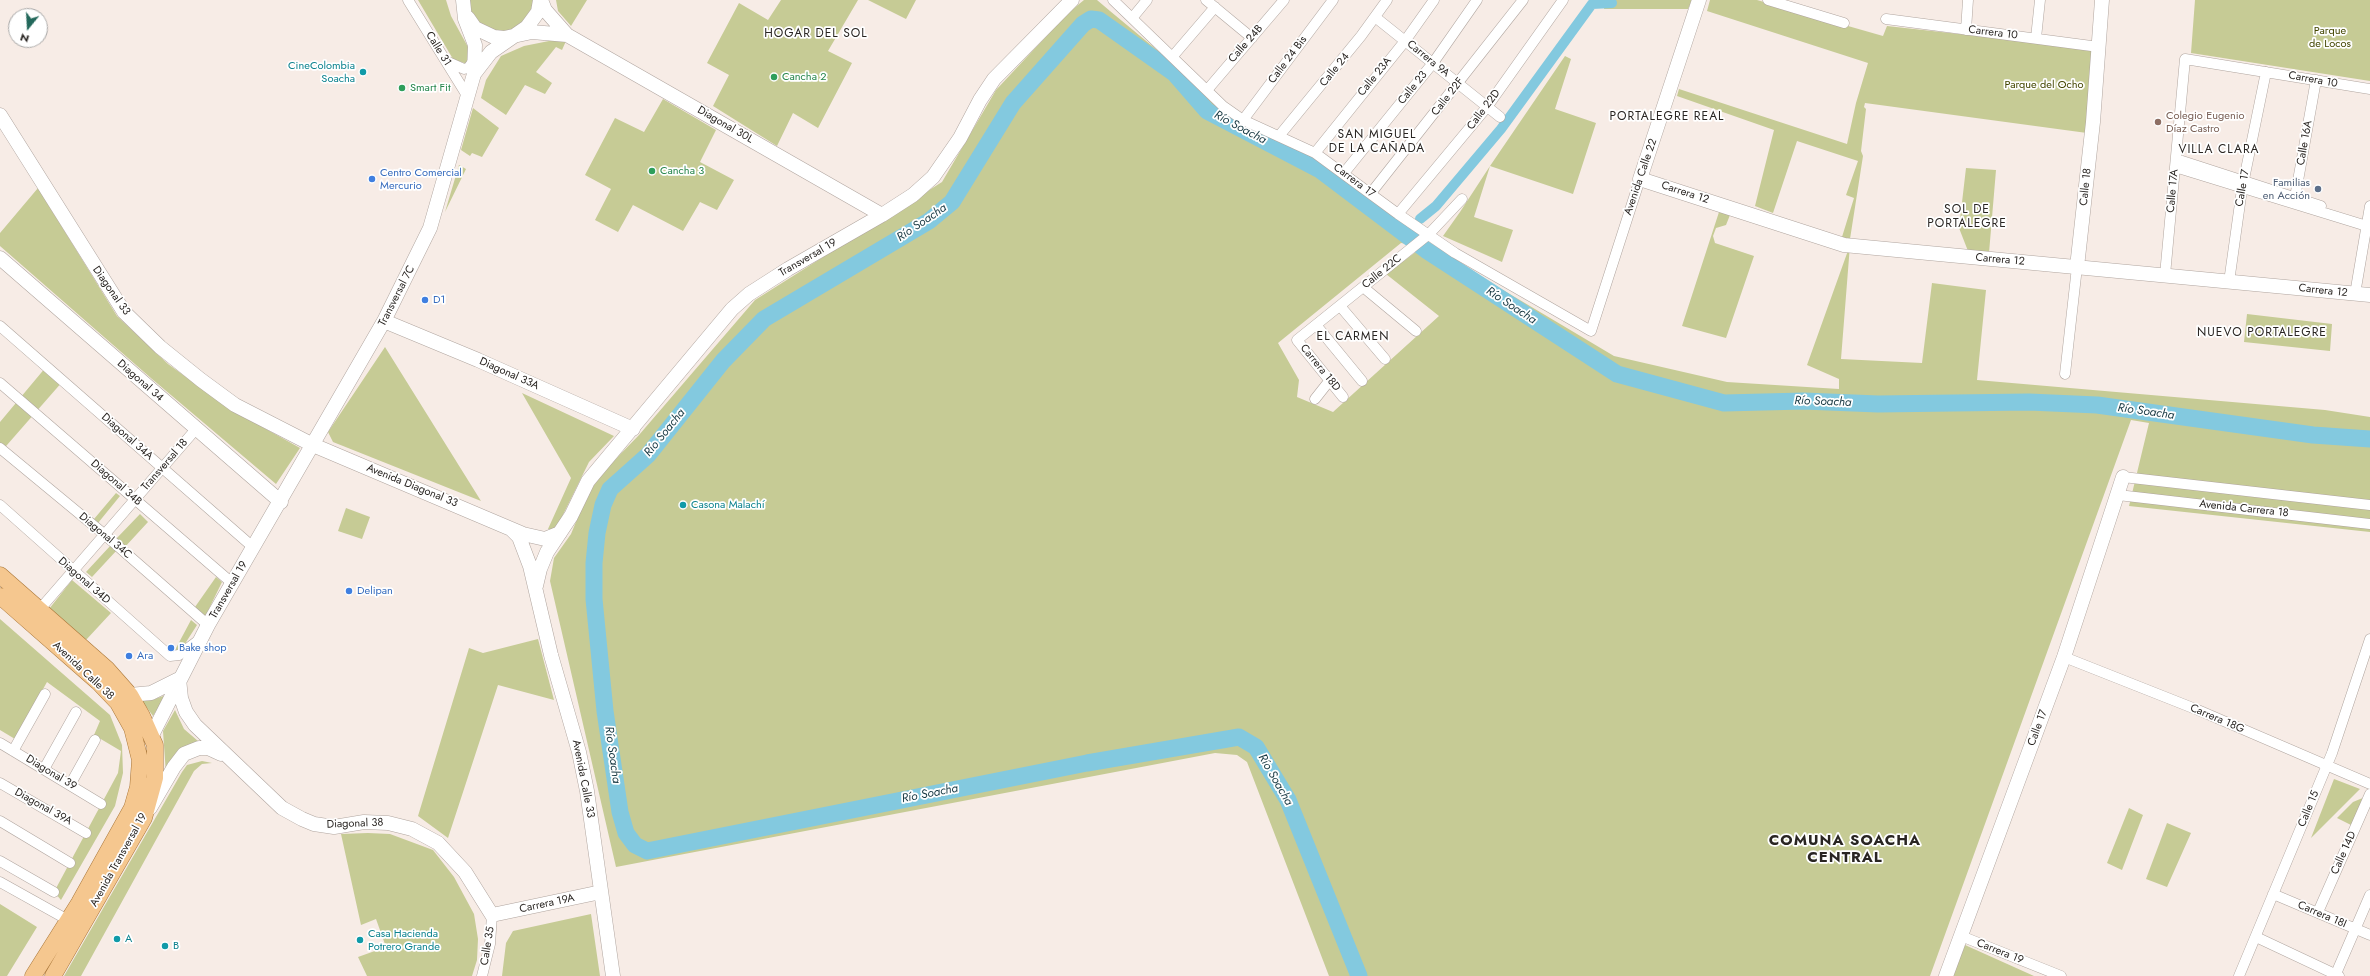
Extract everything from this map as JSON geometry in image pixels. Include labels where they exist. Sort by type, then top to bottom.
[{"type":"main road","name":"Transversal 7C","points":[[474,74],[491,52],[518,34],[533,20],[540,0]]},
{"type":"main road","points":[[540,0],[545,10],[567,34]]},
{"type":"main road","name":"Transversal 19","points":[[536,586],[540,569],[547,552],[571,516],[588,481],[732,309],[749,294],[788,269],[882,215],[913,195],[933,177],[960,138],[980,100],[994,79],[1072,0]]},
{"type":"main road","name":"Avenida Calle 22","points":[[1640,179],[1699,0]]},
{"type":"main road","name":"Calle 18","points":[[2077,267],[2093,122],[2102,0]]},
{"type":"main road","name":"Transversal 7C","points":[[281,502],[312,445],[384,321],[430,228],[474,74],[475,45],[462,3]]},
{"type":"main road","points":[[462,3],[475,28],[484,34],[504,38],[532,32],[567,34]]},
{"type":"main road","name":"Diagonal 30L","points":[[567,34],[882,215]]},
{"type":"main road","name":"Diagonal 33","points":[[0,115],[124,312],[160,347],[235,405],[312,445]]},
{"type":"main road","name":"Carrera 12","points":[[1640,179],[1844,245],[2370,295]]},
{"type":"main road","name":"Diagonal 34","points":[[0,258],[281,502]]},
{"type":"main road","name":"Diagonal 33A","points":[[384,321],[478,360],[633,429]]},
{"type":"main road","name":"Avenida Diagonal 33","points":[[312,445],[537,538],[551,538],[560,533]]},
{"type":"main road","name":"Calle 17","points":[[1946,976],[2064,657],[2123,477]]},
{"type":"main road","name":"Transversal 19","points":[[152,735],[179,679],[208,625],[281,502]]},
{"type":"main road","name":"Avenida Calle 33","points":[[510,528],[519,537],[536,586],[551,655],[579,752],[587,791],[614,976]]},
{"type":"main road","name":"Avenida Calle 38","points":[[0,575],[107,669],[130,695],[152,735]]},
{"type":"main road","name":"Avenida Calle 38","points":[[2,602],[98,682],[118,703],[126,714],[137,741],[140,760],[138,787]]},
{"type":"main road","points":[[130,695],[151,693],[179,679]]},
{"type":"main road","name":"Diagonal 38","points":[[179,679],[181,698],[186,712],[195,725],[282,808],[308,822],[334,826],[364,822],[388,823],[412,830],[438,843],[465,872],[492,915]]},
{"type":"main road","name":"Avenida Transversal 19","points":[[53,976],[144,818],[155,778],[156,759],[152,735]]},
{"type":"main road","name":"Diagonal 38","points":[[144,818],[174,767],[184,754],[199,748],[208,748],[227,756]]},
{"type":"main road","name":"Avenida Transversal 19","points":[[33,976],[68,920],[132,808],[138,787]]},
{"type":"main road","name":"Carrera 19A","points":[[492,915],[601,892]]},
{"type":"street","name":"Calle 31","points":[[408,0],[468,97]]},
{"type":"street","name":"Carrera 17","points":[[1112,0],[1133,17],[1208,89],[1223,106],[1243,120],[1315,153],[1371,193],[1426,237],[1591,331]]},
{"type":"street","points":[[1133,17],[1147,0]]},
{"type":"street","points":[[1206,0],[1252,38]]},
{"type":"street","name":"Calle 24 Bis","points":[[1243,120],[1333,0]]},
{"type":"street","name":"Calle 24","points":[[1279,136],[1310,101],[1376,17],[1387,0]]},
{"type":"street","name":"Calle 23A","points":[[1315,153],[1405,40],[1434,0]]},
{"type":"street","name":"Calle 23","points":[[1344,173],[1433,63],[1477,0]]},
{"type":"street","name":"Calle 22F","points":[[1371,193],[1523,0]]},
{"type":"street","name":"Calle 22D","points":[[1398,214],[1487,107],[1563,0]]},
{"type":"street","points":[[1768,0],[1779,2],[1844,23]]},
{"type":"street","points":[[1966,30],[1968,0]]},
{"type":"street","points":[[2036,38],[2040,0]]},
{"type":"street","name":"Calle 24B","points":[[1208,89],[1282,1]]},
{"type":"street","points":[[1173,56],[1215,7]]},
{"type":"street","name":"Carrera 9A","points":[[1376,17],[1500,117]]},
{"type":"street","name":"Carrera 10","points":[[1886,19],[2099,47]]},
{"type":"street","points":[[445,60],[464,69],[468,68],[475,59]]},
{"type":"street","name":"Carrera 10","points":[[2185,59],[2370,90]]},
{"type":"street","name":"Calle 17A","points":[[2165,276],[2185,59]]},
{"type":"street","name":"Calle 17","points":[[2229,282],[2243,185],[2266,72]]},
{"type":"street","name":"Calle 16A","points":[[2294,201],[2316,80]]},
{"type":"street","points":[[2176,163],[2368,225]]},
{"type":"street","name":"Avenida Calle 22","points":[[1591,331],[1640,179]]},
{"type":"street","name":"Calle 22C","points":[[1297,340],[1426,237],[1462,199]]},
{"type":"street","points":[[2356,294],[2370,206]]},
{"type":"street","name":"Calle 18","points":[[2065,374],[2077,267]]},
{"type":"street","points":[[1363,287],[1416,331]]},
{"type":"street","points":[[1340,306],[1386,359]]},
{"type":"street","points":[[1316,325],[1362,381]]},
{"type":"street","name":"Diagonal 34A","points":[[0,326],[254,548]]},
{"type":"street","name":"Carrera 18D","points":[[1297,340],[1343,397]]},
{"type":"street","points":[[1315,399],[1330,380]]},
{"type":"street","name":"Diagonal 34B","points":[[0,383],[232,583]]},
{"type":"street","name":"Transversal 18","points":[[40,609],[196,429]]},
{"type":"street","name":"Diagonal 34C","points":[[0,448],[104,534],[208,625]]},
{"type":"street","name":"Avenida Carrera 18","points":[[2123,477],[2370,505]]},
{"type":"street","name":"Avenida Carrera 18","points":[[2118,495],[2370,524]]},
{"type":"street","name":"Diagonal 34D","points":[[0,505],[72,572],[170,656],[179,655],[201,638]]},
{"type":"street","name":"Calle 15","points":[[2239,976],[2327,765],[2370,639]]},
{"type":"street","name":"Carrera 18G","points":[[2064,657],[2202,712],[2370,784]]},
{"type":"street","points":[[13,751],[45,694]]},
{"type":"street","points":[[44,769],[76,712]]},
{"type":"street","points":[[70,785],[95,740]]},
{"type":"street","name":"Diagonal 39","points":[[0,744],[101,804]]},
{"type":"street","name":"Diagonal 39A","points":[[0,783],[86,833]]},
{"type":"street","name":"Calle 14D","points":[[2318,912],[2370,794]]},
{"type":"street","points":[[0,821],[70,863]]},
{"type":"street","points":[[0,861],[54,892]]},
{"type":"street","points":[[0,882],[68,920]]},
{"type":"street","name":"Carrera 18I","points":[[2273,894],[2370,935]]},
{"type":"street","points":[[2256,938],[2337,976],[2370,895]]},
{"type":"street","name":"Calle 35","points":[[482,976],[490,944],[492,915]]},
{"type":"street","name":"Carrera 19","points":[[1961,936],[2061,976]]},
{"type":"green space","points":[[418,0],[446,0],[451,16],[468,47],[470,57],[467,64],[453,59]]},
{"type":"green space","points":[[467,0],[534,0],[528,18],[513,30],[504,32],[485,29],[472,17]]},
{"type":"green space","points":[[556,0],[587,0],[571,26],[558,11]]},
{"type":"green space","points":[[781,0],[858,0],[828,51],[852,63],[818,128],[793,113],[777,146],[713,106],[729,75],[707,63],[739,3],[768,20]]},
{"type":"green space","points":[[868,0],[916,0],[906,19]]},
{"type":"green space","points":[[1084,0],[1097,0],[1186,74],[1228,116],[1311,157],[1429,246],[1614,356],[1727,382],[1839,389],[1839,379],[1807,365],[1850,245],[1841,359],[1922,363],[1932,283],[1986,290],[1977,380],[2325,410],[2370,417],[2370,532],[2129,506],[2149,423],[2131,420],[1930,976],[1329,976],[1247,762],[1237,755],[1215,753],[616,867],[550,581],[554,558],[571,534],[587,495],[604,471],[639,435],[755,300],[942,182],[996,90],[1067,14]],"holes":[[[1401,243],[1407,244],[1417,251],[1386,274],[1439,316],[1333,412],[1297,397],[1299,380],[1278,343]]]},
{"type":"green space","points":[[1605,0],[1692,0],[1688,9],[1604,9]]},
{"type":"green space","name":"Parque del Ocho","points":[[1710,0],[1757,0],[1883,36],[1887,26],[2094,49],[2087,133],[1865,103],[1864,107],[1866,109],[1861,151],[1863,156],[1850,239],[1842,237],[1854,198],[1846,195],[1858,161],[1797,141],[1773,213],[1755,206],[1774,130],[1677,96],[1679,89],[1847,144],[1856,103],[1868,63],[1707,11]]},
{"type":"green space","name":"Parque de Locos","points":[[2195,0],[2370,0],[2370,81],[2191,53]]},
{"type":"green space","points":[[554,40],[566,41],[562,50],[556,47],[536,72],[552,83],[545,94],[525,85],[506,115],[481,98],[486,80],[501,56],[524,46]]},
{"type":"green space","points":[[1565,56],[1571,59],[1555,109],[1596,123],[1573,194],[1490,166]]},
{"type":"green space","points":[[663,99],[716,130],[700,162],[734,180],[717,210],[700,202],[683,231],[633,205],[618,232],[595,220],[611,189],[585,175],[615,118],[644,132]]},
{"type":"green space","points":[[473,108],[499,128],[482,157],[472,153],[470,156],[461,150]]},
{"type":"green space","points":[[459,165],[466,169],[445,212]]},
{"type":"green space","points":[[1490,166],[1474,217],[1513,230],[1502,262],[1443,236]]},
{"type":"green space","points":[[1966,168],[1996,170],[1989,253],[1968,251],[1959,228]]},
{"type":"green space","points":[[38,188],[117,316],[168,364],[232,410],[300,448],[276,484],[152,379],[0,246],[0,233]]},
{"type":"green space","points":[[1719,212],[1730,215],[1726,225],[1716,228],[1713,236],[1715,243],[1754,256],[1726,338],[1682,326]]},
{"type":"green space","points":[[2247,314],[2332,324],[2330,351],[2244,342]]},
{"type":"green space","points":[[385,347],[481,501],[333,442],[328,432]]},
{"type":"green space","points":[[46,367],[63,381],[0,453],[0,422]]},
{"type":"green space","points":[[522,393],[614,436],[589,462],[555,531],[548,529],[571,478]]},
{"type":"green space","points":[[116,493],[120,496],[98,523],[94,519]]},
{"type":"green space","points":[[346,508],[370,517],[362,539],[338,531]]},
{"type":"green space","points":[[140,514],[148,522],[124,548],[115,540]]},
{"type":"green space","points":[[111,545],[117,550],[92,577],[86,572]]},
{"type":"green space","points":[[216,577],[222,582],[205,617],[195,607]]},
{"type":"green space","points":[[72,580],[111,613],[86,640],[49,609]]},
{"type":"green space","points":[[0,619],[110,715],[122,745],[123,773],[115,806],[61,900],[54,892],[118,773],[121,751],[94,735],[100,721],[47,682],[15,739],[0,730]]},
{"type":"green space","points":[[191,620],[197,625],[181,650],[175,650]]},
{"type":"green space","points":[[538,639],[554,700],[498,685],[448,838],[418,816],[469,648],[483,653]]},
{"type":"green space","points":[[166,695],[153,716],[142,701],[152,700]]},
{"type":"green space","points":[[175,710],[184,729],[198,741],[181,749],[166,774],[163,731]]},
{"type":"green space","points":[[202,761],[212,763],[202,764],[194,771],[81,976],[64,976],[182,772],[187,765]]},
{"type":"green space","points":[[2334,779],[2360,789],[2311,838]]},
{"type":"green space","points":[[2365,797],[2353,826],[2337,818],[2353,802]]},
{"type":"green space","points":[[2129,808],[2143,815],[2122,870],[2107,863]]},
{"type":"green space","points":[[2167,823],[2191,833],[2167,887],[2146,879]]},
{"type":"green space","points":[[341,834],[390,834],[433,850],[454,877],[474,914],[478,939],[477,960],[472,976],[367,976],[358,957],[386,947],[376,919],[361,925]]},
{"type":"green space","points":[[0,904],[37,927],[7,976],[0,976]]},
{"type":"green space","points":[[591,914],[600,976],[502,976],[506,943],[513,931]]},
{"type":"green space","points":[[1965,945],[2034,976],[1953,976]]},
{"type":"waterway","points":[[1420,219],[1436,206],[1501,129],[1592,4],[1612,3]]},
{"type":"waterway","name":"Río Soacha","points":[[1359,976],[1288,800],[1256,747],[1239,737],[1087,763],[647,851],[635,845],[626,833],[620,812],[605,711],[594,599],[594,563],[597,533],[603,505],[610,489],[648,455],[723,361],[764,319],[929,221],[952,202],[1013,103],[1083,24],[1091,19],[1099,20],[1174,73],[1207,111],[1320,170],[1426,250],[1617,374],[1724,403],[1804,401],[1878,404],[2029,402],[2097,405],[2313,435],[2370,439]]},
{"type":"place","name":"CineColombia Soacha","points":[[363,72]]},
{"type":"place","name":"Cancha 2","points":[[774,77]]},
{"type":"place","name":"Smart Fit","points":[[402,88]]},
{"type":"place","name":"Colegio Eugenio Díaz Castro","points":[[2158,122]]},
{"type":"place","name":"Cancha 3","points":[[652,171]]},
{"type":"place","name":"Centro Comercial Mercurio","points":[[372,179]]},
{"type":"place","name":"Familias en Acción","points":[[2318,189]]},
{"type":"place","name":"D1","points":[[425,300]]},
{"type":"place","name":"Casona Malachí","points":[[683,505]]},
{"type":"place","name":"Delipan","points":[[349,591]]},
{"type":"place","name":"Bake shop","points":[[171,648]]},
{"type":"place","name":"Ara","points":[[129,656]]},
{"type":"place","name":"A","points":[[117,939]]},
{"type":"place","name":"Casa Hacienda Potrero Grande","points":[[360,940]]},
{"type":"place","name":"B","points":[[165,946]]},
{"type":"district","name":"HOGAR DEL SOL","points":[[816,34]]},
{"type":"district","name":"PORTALEGRE REAL","points":[[1667,117]]},
{"type":"district","name":"SAN MIGUEL DE LA CAÑADA","points":[[1377,142]]},
{"type":"district","name":"VILLA CLARA","points":[[2219,150]]},
{"type":"district","name":"SOL DE PORTALEGRE","points":[[1967,217]]},
{"type":"district","name":"NUEVO PORTALEGRE","points":[[2262,333]]},
{"type":"district","name":"EL CARMEN","points":[[1353,337]]},
{"type":"district","name":"COMUNA SOACHA CENTRAL","points":[[1845,850]]}]
